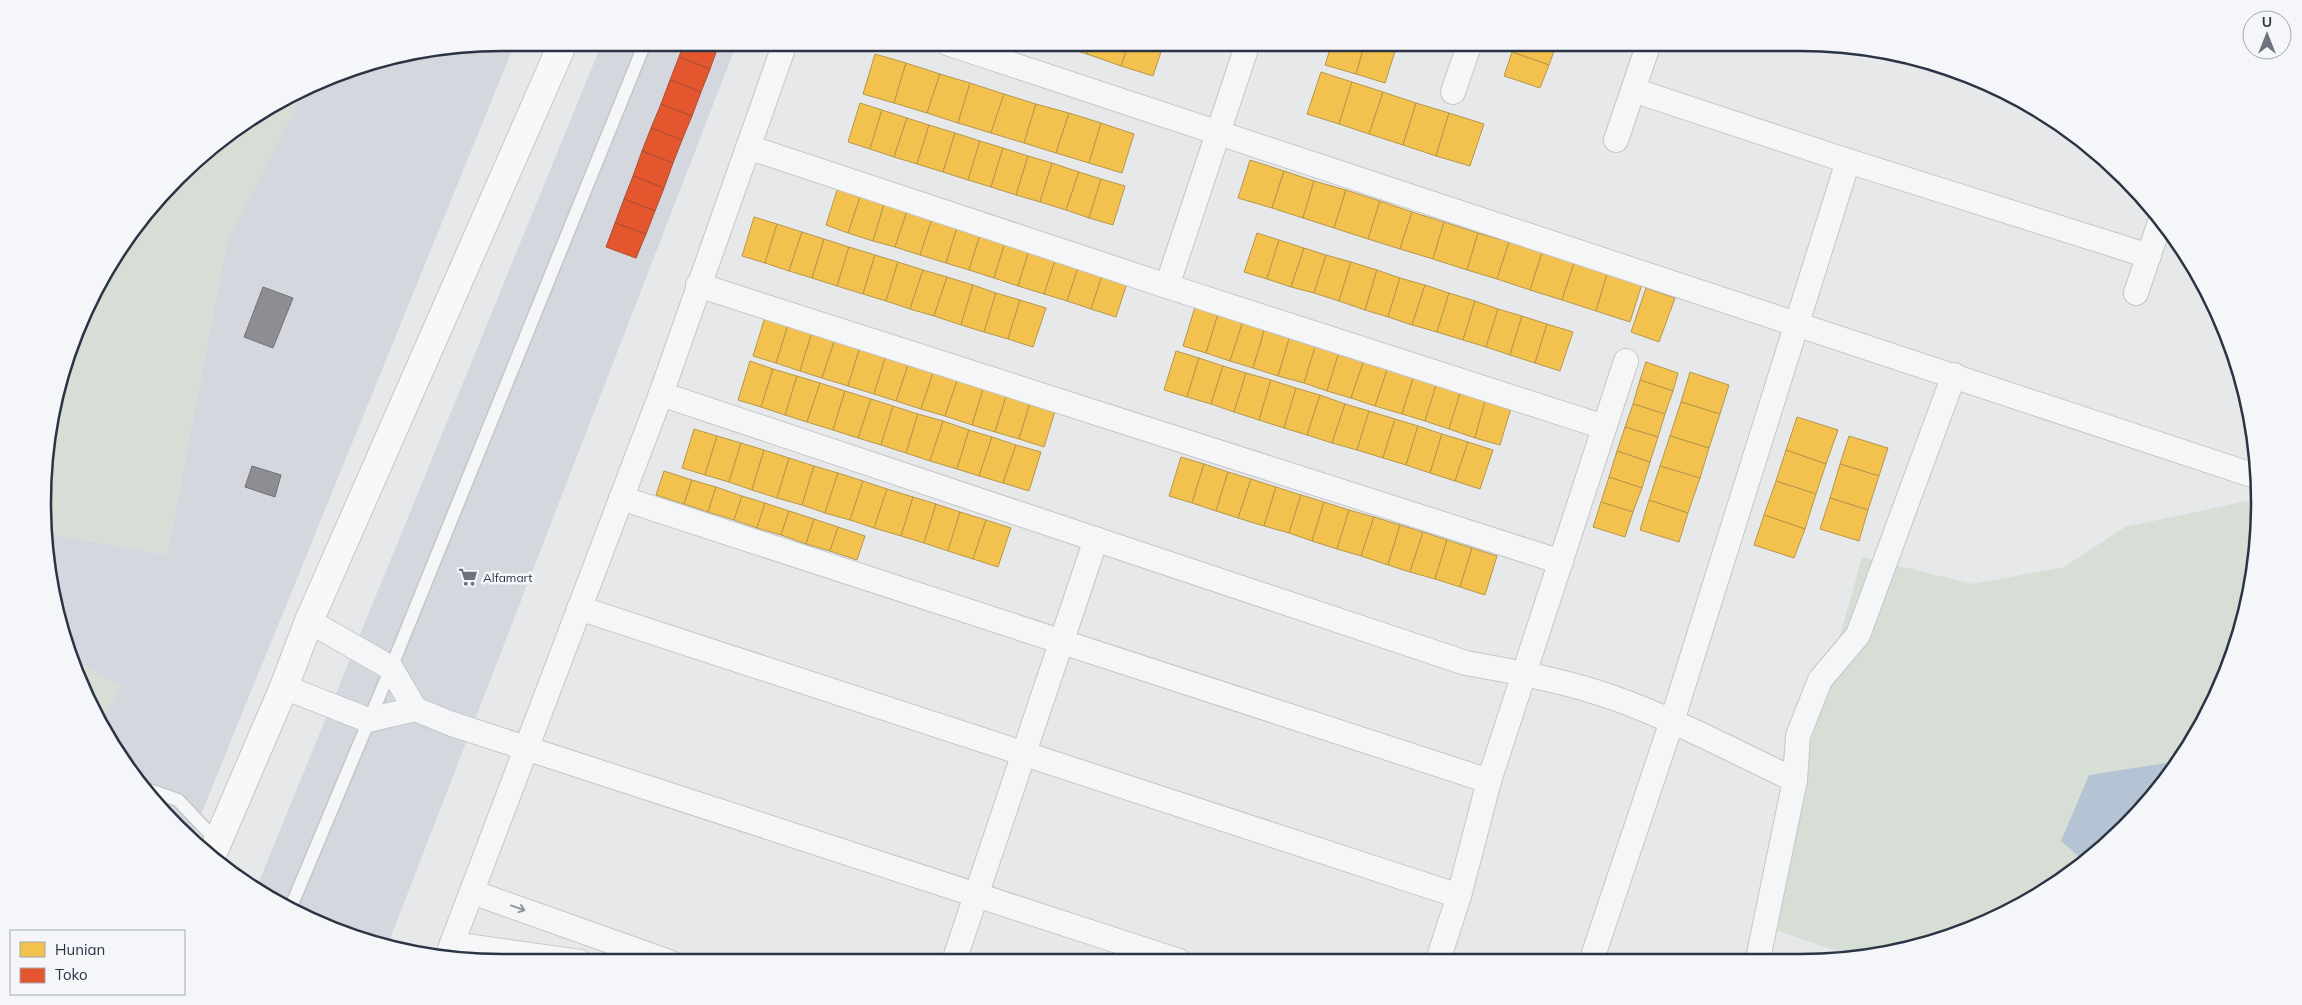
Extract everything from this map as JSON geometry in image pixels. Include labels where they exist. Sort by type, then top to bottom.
[{"type":"main road","points":[[214,849],[284,688],[309,621],[559,51]]},
{"type":"street","points":[[499,954],[450,949],[661,394],[781,51]]},
{"type":"street","points":[[974,51],[2250,474]]},
{"type":"street","points":[[1166,286],[1245,51]]},
{"type":"street","points":[[1453,92],[1467,51]]},
{"type":"street","points":[[1616,140],[1646,51]]},
{"type":"street","points":[[1634,90],[1848,161],[2149,256]]},
{"type":"street","points":[[748,146],[1166,286],[1604,427]]},
{"type":"street","points":[[1594,954],[1672,722],[1848,161]]},
{"type":"street","points":[[2136,293],[2158,228]]},
{"type":"street","points":[[698,285],[1561,562]]},
{"type":"street","points":[[1440,954],[1459,896],[1489,781],[1626,361]]},
{"type":"street","points":[[1759,954],[1795,780],[1798,736],[1820,680],[1858,634],[1954,375]]},
{"type":"street","points":[[661,394],[1466,663],[1525,674],[1613,698],[1672,722],[1795,780]]},
{"type":"street","points":[[621,498],[1489,781]]},
{"type":"street","points":[[957,954],[1096,539]]},
{"type":"street","points":[[579,608],[1459,896]]},
{"type":"street","points":[[309,621],[391,668],[415,709]]},
{"type":"street","points":[[284,688],[368,720],[415,709],[452,724],[526,746],[1161,954]]},
{"type":"street","points":[[472,892],[647,954]]},
{"type":"lane","points":[[293,902],[391,668],[641,51]]},
{"type":"lane","points":[[157,793],[178,800],[214,849]]},
{"type":"shaded area","points":[[512,51],[194,832],[144,777],[127,753],[105,714],[121,687],[82,664],[75,648],[60,591],[52,534],[167,555],[227,242],[299,100],[357,75],[414,60],[473,52]]},
{"type":"shaded area","points":[[599,51],[734,51],[390,939],[357,930],[330,919],[303,907],[259,882]]},
{"type":"shaded area","points":[[299,100],[227,242],[167,555],[52,534],[51,502],[55,444],[60,414],[75,357],[98,303],[112,277],[144,228],[163,205],[183,183],[228,144],[252,127]]},
{"type":"shaded area","points":[[2247,501],[2251,502],[2250,532],[2242,591],[2227,648],[2216,675],[2204,702],[2175,753],[2158,777],[2119,822],[2074,861],[2050,878],[1999,907],[1945,930],[1888,945],[1839,952],[1760,925],[1862,557],[1973,584],[2064,567],[2125,527]]},
{"type":"shaded area","points":[[82,664],[121,687],[105,714]]},
{"type":"water","points":[[2168,763],[2119,822],[2079,857],[2061,841],[2089,775]]},
{"type":"building: Hunian","points":[[1077,51],[1088,51],[1087,54]]},
{"type":"building: Hunian","points":[[1088,51],[1126,51],[1121,66],[1087,54]]},
{"type":"building: Hunian","points":[[1126,51],[1161,51],[1153,76],[1121,66]]},
{"type":"building: Hunian","points":[[1329,51],[1363,51],[1356,74],[1325,65]]},
{"type":"building: Hunian","points":[[1363,51],[1395,51],[1385,83],[1356,74]]},
{"type":"building: Hunian","points":[[1512,51],[1554,51],[1549,65]]},
{"type":"building: Hunian","points":[[1512,52],[1549,65],[1540,88],[1504,76]]},
{"type":"building: Hunian","points":[[875,54],[906,63],[894,103],[863,94]]},
{"type":"building: Hunian","points":[[906,63],[940,74],[927,113],[894,103]]},
{"type":"building: Hunian","points":[[1321,72],[1352,82],[1339,124],[1307,114]]},
{"type":"building: Hunian","points":[[940,74],[970,83],[958,123],[927,113]]},
{"type":"building: Hunian","points":[[1352,82],[1383,92],[1369,134],[1339,124]]},
{"type":"building: Hunian","points":[[970,83],[1004,94],[991,133],[958,123]]},
{"type":"building: Hunian","points":[[1383,92],[1416,103],[1403,145],[1369,134]]},
{"type":"building: Hunian","points":[[1004,94],[1036,104],[1024,143],[991,133]]},
{"type":"building: Hunian","points":[[860,103],[882,110],[870,149],[848,142]]},
{"type":"building: Hunian","points":[[1416,103],[1449,113],[1436,156],[1403,145]]},
{"type":"building: Hunian","points":[[1036,104],[1069,113],[1056,153],[1024,143]]},
{"type":"building: Hunian","points":[[882,110],[907,118],[894,157],[870,149]]},
{"type":"building: Hunian","points":[[1069,113],[1101,123],[1089,163],[1056,153]]},
{"type":"building: Hunian","points":[[1449,113],[1484,124],[1470,166],[1436,156]]},
{"type":"building: Hunian","points":[[907,118],[929,125],[917,164],[894,157]]},
{"type":"building: Hunian","points":[[1101,123],[1134,134],[1122,173],[1089,163]]},
{"type":"building: Hunian","points":[[929,125],[955,133],[943,172],[917,164]]},
{"type":"building: Hunian","points":[[955,133],[980,141],[968,180],[943,172]]},
{"type":"building: Hunian","points":[[980,141],[1003,148],[991,187],[968,180]]},
{"type":"building: Hunian","points":[[1003,148],[1028,156],[1016,195],[991,187]]},
{"type":"building: Hunian","points":[[1028,156],[1052,163],[1040,202],[1016,195]]},
{"type":"building: Hunian","points":[[1250,160],[1284,171],[1272,208],[1238,198]]},
{"type":"building: Hunian","points":[[1052,163],[1079,172],[1066,210],[1040,202]]},
{"type":"building: Hunian","points":[[1284,171],[1314,181],[1303,218],[1272,208]]},
{"type":"building: Hunian","points":[[1079,172],[1101,179],[1089,218],[1066,210]]},
{"type":"building: Hunian","points":[[1101,179],[1125,186],[1113,225],[1089,218]]},
{"type":"building: Hunian","points":[[1314,181],[1346,190],[1334,228],[1303,218]]},
{"type":"building: Hunian","points":[[838,187],[861,194],[848,233],[826,225]]},
{"type":"building: Hunian","points":[[1346,190],[1380,201],[1368,239],[1334,228]]},
{"type":"building: Hunian","points":[[861,194],[885,201],[873,241],[848,233]]},
{"type":"building: Hunian","points":[[885,201],[908,208],[895,247],[873,241]]},
{"type":"building: Hunian","points":[[1380,201],[1412,212],[1400,249],[1368,239]]},
{"type":"building: Hunian","points":[[908,208],[933,216],[920,255],[895,247]]},
{"type":"building: Hunian","points":[[1412,212],[1444,222],[1433,259],[1400,249]]},
{"type":"building: Hunian","points":[[933,216],[958,224],[946,263],[920,255]]},
{"type":"building: Hunian","points":[[754,217],[777,224],[765,263],[742,256]]},
{"type":"building: Hunian","points":[[1444,222],[1478,233],[1467,270],[1433,259]]},
{"type":"building: Hunian","points":[[777,224],[802,232],[789,271],[765,263]]},
{"type":"building: Hunian","points":[[958,224],[981,232],[969,270],[946,263]]},
{"type":"building: Hunian","points":[[802,232],[824,239],[812,278],[789,271]]},
{"type":"building: Hunian","points":[[981,232],[1006,239],[994,278],[969,270]]},
{"type":"building: Hunian","points":[[1257,233],[1279,240],[1267,279],[1244,272]]},
{"type":"building: Hunian","points":[[1478,233],[1509,242],[1497,279],[1467,270]]},
{"type":"building: Hunian","points":[[824,239],[849,247],[837,286],[812,278]]},
{"type":"building: Hunian","points":[[1006,239],[1030,247],[1018,286],[994,278]]},
{"type":"building: Hunian","points":[[1279,240],[1304,248],[1291,287],[1267,279]]},
{"type":"building: Hunian","points":[[1509,242],[1542,253],[1530,290],[1497,279]]},
{"type":"building: Hunian","points":[[849,247],[875,255],[863,294],[837,286]]},
{"type":"building: Hunian","points":[[1030,247],[1057,255],[1044,294],[1018,286]]},
{"type":"building: Hunian","points":[[1304,248],[1326,255],[1314,293],[1291,287]]},
{"type":"building: Hunian","points":[[1542,253],[1574,263],[1562,300],[1530,290]]},
{"type":"building: Hunian","points":[[875,255],[898,262],[886,301],[863,294]]},
{"type":"building: Hunian","points":[[1057,255],[1080,262],[1067,301],[1044,294]]},
{"type":"building: Hunian","points":[[1326,255],[1351,262],[1339,301],[1314,293]]},
{"type":"building: Hunian","points":[[898,262],[923,270],[910,309],[886,301]]},
{"type":"building: Hunian","points":[[1080,262],[1104,270],[1091,309],[1067,301]]},
{"type":"building: Hunian","points":[[1351,262],[1377,270],[1365,310],[1339,301]]},
{"type":"building: Hunian","points":[[1574,263],[1607,274],[1596,311],[1562,300]]},
{"type":"building: Hunian","points":[[923,270],[947,277],[934,316],[910,309]]},
{"type":"building: Hunian","points":[[1104,270],[1129,277],[1116,317],[1091,309]]},
{"type":"building: Hunian","points":[[1377,270],[1400,278],[1388,317],[1365,310]]},
{"type":"building: Hunian","points":[[1607,274],[1642,284],[1630,322],[1596,311]]},
{"type":"building: Hunian","points":[[947,277],[973,285],[961,325],[934,316]]},
{"type":"building: Hunian","points":[[1400,278],[1425,285],[1412,325],[1388,317]]},
{"type":"building: Hunian","points":[[973,285],[996,293],[984,332],[961,325]]},
{"type":"building: Hunian","points":[[1425,285],[1449,293],[1437,332],[1412,325]]},
{"type":"building: Hunian","points":[[1646,288],[1675,298],[1659,342],[1631,332]]},
{"type":"building: Hunian","points":[[996,293],[1020,300],[1008,339],[984,332]]},
{"type":"building: Hunian","points":[[1449,293],[1475,301],[1463,340],[1437,332]]},
{"type":"building: Hunian","points":[[1020,300],[1046,308],[1033,347],[1008,339]]},
{"type":"building: Hunian","points":[[1475,301],[1498,309],[1486,347],[1463,340]]},
{"type":"building: Hunian","points":[[1195,307],[1218,314],[1206,353],[1183,346]]},
{"type":"building: Hunian","points":[[1498,309],[1522,316],[1510,355],[1486,347]]},
{"type":"building: Hunian","points":[[1218,314],[1243,321],[1230,361],[1206,353]]},
{"type":"building: Hunian","points":[[1522,316],[1547,324],[1535,363],[1510,355]]},
{"type":"building: Hunian","points":[[765,317],[788,325],[776,363],[753,356]]},
{"type":"building: Hunian","points":[[1243,321],[1265,328],[1253,368],[1230,361]]},
{"type":"building: Hunian","points":[[1547,324],[1573,332],[1560,371],[1535,363]]},
{"type":"building: Hunian","points":[[788,325],[812,332],[800,371],[776,363]]},
{"type":"building: Hunian","points":[[1265,328],[1290,336],[1278,376],[1253,368]]},
{"type":"building: Hunian","points":[[812,332],[835,339],[822,378],[800,371]]},
{"type":"building: Hunian","points":[[1290,336],[1316,344],[1304,383],[1278,376]]},
{"type":"building: Hunian","points":[[835,339],[860,347],[848,386],[822,378]]},
{"type":"building: Hunian","points":[[1316,344],[1339,352],[1327,391],[1304,383]]},
{"type":"building: Hunian","points":[[860,347],[886,355],[874,394],[848,386]]},
{"type":"building: Hunian","points":[[1176,351],[1199,358],[1187,397],[1164,390]]},
{"type":"building: Hunian","points":[[1339,352],[1364,360],[1351,398],[1327,391]]},
{"type":"building: Hunian","points":[[886,355],[909,362],[896,401],[874,394]]},
{"type":"building: Hunian","points":[[1199,358],[1223,366],[1211,404],[1187,397]]},
{"type":"building: Hunian","points":[[1364,360],[1388,367],[1375,406],[1351,398]]},
{"type":"building: Hunian","points":[[750,361],[773,369],[761,407],[738,400]]},
{"type":"building: Hunian","points":[[909,362],[934,370],[921,409],[896,401]]},
{"type":"building: Hunian","points":[[1646,362],[1678,373],[1673,391],[1640,380]]},
{"type":"building: Hunian","points":[[1223,366],[1246,373],[1234,412],[1211,404]]},
{"type":"building: Hunian","points":[[1388,367],[1414,375],[1402,414],[1375,406]]},
{"type":"building: Hunian","points":[[773,369],[797,376],[785,415],[761,407]]},
{"type":"building: Hunian","points":[[934,370],[958,378],[945,416],[921,409]]},
{"type":"building: Hunian","points":[[1690,372],[1729,385],[1720,414],[1681,402]]},
{"type":"building: Hunian","points":[[1246,373],[1271,380],[1259,420],[1234,412]]},
{"type":"building: Hunian","points":[[1414,375],[1437,382],[1425,421],[1402,414]]},
{"type":"building: Hunian","points":[[797,376],[820,383],[807,422],[785,415]]},
{"type":"building: Hunian","points":[[958,378],[984,386],[972,425],[945,416]]},
{"type":"building: Hunian","points":[[1271,380],[1296,388],[1284,428],[1259,420]]},
{"type":"building: Hunian","points":[[1640,380],[1673,391],[1665,414],[1633,404]]},
{"type":"building: Hunian","points":[[1437,382],[1461,390],[1449,429],[1425,421]]},
{"type":"building: Hunian","points":[[820,383],[845,391],[833,430],[807,422]]},
{"type":"building: Hunian","points":[[984,386],[1007,393],[995,432],[972,425]]},
{"type":"building: Hunian","points":[[1296,388],[1320,395],[1307,435],[1284,428]]},
{"type":"building: Hunian","points":[[1461,390],[1486,397],[1475,438],[1449,429]]},
{"type":"building: Hunian","points":[[845,391],[871,399],[858,438],[833,430]]},
{"type":"building: Hunian","points":[[1007,393],[1031,400],[1019,439],[995,432]]},
{"type":"building: Hunian","points":[[1320,395],[1345,404],[1332,443],[1307,435]]},
{"type":"building: Hunian","points":[[1486,397],[1512,405],[1500,445],[1475,438]]},
{"type":"building: Hunian","points":[[871,399],[893,406],[881,445],[858,438]]},
{"type":"building: Hunian","points":[[1031,400],[1056,408],[1044,447],[1019,439]]},
{"type":"building: Hunian","points":[[1681,402],[1720,414],[1709,448],[1670,436]]},
{"type":"building: Hunian","points":[[1345,404],[1369,411],[1357,450],[1332,443]]},
{"type":"building: Hunian","points":[[1633,404],[1665,414],[1658,437],[1625,427]]},
{"type":"building: Hunian","points":[[893,406],[918,414],[906,453],[881,445]]},
{"type":"building: Hunian","points":[[1369,411],[1395,419],[1383,458],[1357,450]]},
{"type":"building: Hunian","points":[[918,414],[943,421],[930,461],[906,453]]},
{"type":"building: Hunian","points":[[1797,417],[1838,430],[1826,464],[1786,450]]},
{"type":"building: Hunian","points":[[1395,419],[1418,426],[1406,465],[1383,458]]},
{"type":"building: Hunian","points":[[943,421],[969,430],[957,469],[930,461]]},
{"type":"building: Hunian","points":[[1418,426],[1442,434],[1430,473],[1406,465]]},
{"type":"building: Hunian","points":[[1625,427],[1658,437],[1650,462],[1617,451]]},
{"type":"building: Hunian","points":[[694,429],[717,436],[705,475],[682,468]]},
{"type":"building: Hunian","points":[[969,430],[992,437],[979,476],[957,469]]},
{"type":"building: Hunian","points":[[1442,434],[1468,442],[1455,481],[1430,473]]},
{"type":"building: Hunian","points":[[717,436],[741,443],[729,482],[705,475]]},
{"type":"building: Hunian","points":[[1670,436],[1709,448],[1700,478],[1660,466]]},
{"type":"building: Hunian","points":[[1849,436],[1888,448],[1879,476],[1840,464]]},
{"type":"building: Hunian","points":[[992,437],[1016,445],[1003,483],[979,476]]},
{"type":"building: Hunian","points":[[1468,442],[1493,450],[1480,489],[1455,481]]},
{"type":"building: Hunian","points":[[741,443],[764,450],[752,490],[729,482]]},
{"type":"building: Hunian","points":[[1016,445],[1041,452],[1029,491],[1003,483]]},
{"type":"building: Hunian","points":[[764,450],[789,458],[777,498],[752,490]]},
{"type":"building: Hunian","points":[[1786,450],[1826,464],[1816,494],[1776,481]]},
{"type":"building: Hunian","points":[[1617,451],[1650,462],[1642,488],[1609,477]]},
{"type":"building: Hunian","points":[[1181,457],[1204,464],[1192,503],[1169,496]]},
{"type":"building: Hunian","points":[[789,458],[814,466],[802,505],[777,498]]},
{"type":"building: Hunian","points":[[1204,464],[1228,472],[1216,511],[1192,503]]},
{"type":"building: Hunian","points":[[1840,464],[1879,476],[1868,510],[1830,498]]},
{"type":"building: Hunian","points":[[814,466],[838,473],[825,513],[802,505]]},
{"type":"building: Hunian","points":[[1660,466],[1700,478],[1688,513],[1649,500]]},
{"type":"building: Hunian","points":[[664,471],[692,480],[684,504],[656,495]]},
{"type":"building: Hunian","points":[[1228,472],[1251,479],[1238,518],[1216,511]]},
{"type":"building: Hunian","points":[[838,473],[863,481],[850,520],[825,513]]},
{"type":"building: Hunian","points":[[1609,477],[1642,488],[1633,512],[1601,502]]},
{"type":"building: Hunian","points":[[1251,479],[1276,487],[1264,526],[1238,518]]},
{"type":"building: Hunian","points":[[692,480],[716,487],[708,512],[684,504]]},
{"type":"building: Hunian","points":[[863,481],[887,489],[874,528],[850,520]]},
{"type":"building: Hunian","points":[[1776,481],[1816,494],[1805,529],[1764,515]]},
{"type":"building: Hunian","points":[[716,487],[742,496],[734,520],[708,512]]},
{"type":"building: Hunian","points":[[1276,487],[1301,495],[1289,533],[1264,526]]},
{"type":"building: Hunian","points":[[887,489],[913,497],[901,536],[874,528]]},
{"type":"building: Hunian","points":[[1301,495],[1324,502],[1312,541],[1289,533]]},
{"type":"building: Hunian","points":[[742,496],[765,503],[757,528],[734,520]]},
{"type":"building: Hunian","points":[[913,497],[936,504],[924,543],[901,536]]},
{"type":"building: Hunian","points":[[1830,498],[1868,510],[1859,541],[1820,529]]},
{"type":"building: Hunian","points":[[1649,500],[1688,513],[1679,542],[1640,530]]},
{"type":"building: Hunian","points":[[1324,502],[1349,510],[1337,549],[1312,541]]},
{"type":"building: Hunian","points":[[1601,502],[1633,512],[1625,537],[1593,527]]},
{"type":"building: Hunian","points":[[765,503],[789,511],[781,535],[757,528]]},
{"type":"building: Hunian","points":[[936,504],[960,512],[948,551],[924,543]]},
{"type":"building: Hunian","points":[[1349,510],[1374,517],[1361,556],[1337,549]]},
{"type":"building: Hunian","points":[[789,511],[814,519],[806,544],[781,535]]},
{"type":"building: Hunian","points":[[960,512],[986,520],[973,559],[948,551]]},
{"type":"building: Hunian","points":[[1764,515],[1805,529],[1794,558],[1754,545]]},
{"type":"building: Hunian","points":[[1374,517],[1400,525],[1388,565],[1361,556]]},
{"type":"building: Hunian","points":[[814,519],[838,527],[830,551],[806,544]]},
{"type":"building: Hunian","points":[[986,520],[1011,528],[998,567],[973,559]]},
{"type":"building: Hunian","points":[[1400,525],[1423,532],[1410,572],[1388,565]]},
{"type":"building: Hunian","points":[[838,527],[865,536],[857,560],[830,551]]},
{"type":"building: Hunian","points":[[1423,532],[1447,540],[1435,579],[1410,572]]},
{"type":"building: Hunian","points":[[1447,540],[1472,548],[1460,587],[1435,579]]},
{"type":"building: Hunian","points":[[1472,548],[1497,556],[1485,595],[1460,587]]},
{"type":"building: Toko","points":[[681,51],[716,51],[710,69],[679,57]]},
{"type":"building: Toko","points":[[679,57],[710,69],[701,92],[670,80]]},
{"type":"building: Toko","points":[[670,80],[701,92],[692,116],[661,104]]},
{"type":"building: Toko","points":[[661,104],[692,116],[682,140],[651,128]]},
{"type":"building: Toko","points":[[651,128],[682,140],[673,163],[642,151]]},
{"type":"building: Toko","points":[[642,151],[673,163],[664,188],[633,176]]},
{"type":"building: Toko","points":[[633,176],[664,188],[655,211],[624,199]]},
{"type":"building: Toko","points":[[624,199],[655,211],[646,234],[615,223]]},
{"type":"building: Toko","points":[[615,223],[646,234],[636,258],[606,247]]},
{"type":"building: Industri","points":[[263,287],[293,298],[273,348],[244,337]]},
{"type":"building: Industri","points":[[252,466],[281,475],[275,497],[245,487]]},
{"type":"place","name":"Alfamart","points":[[468,577]]}]
